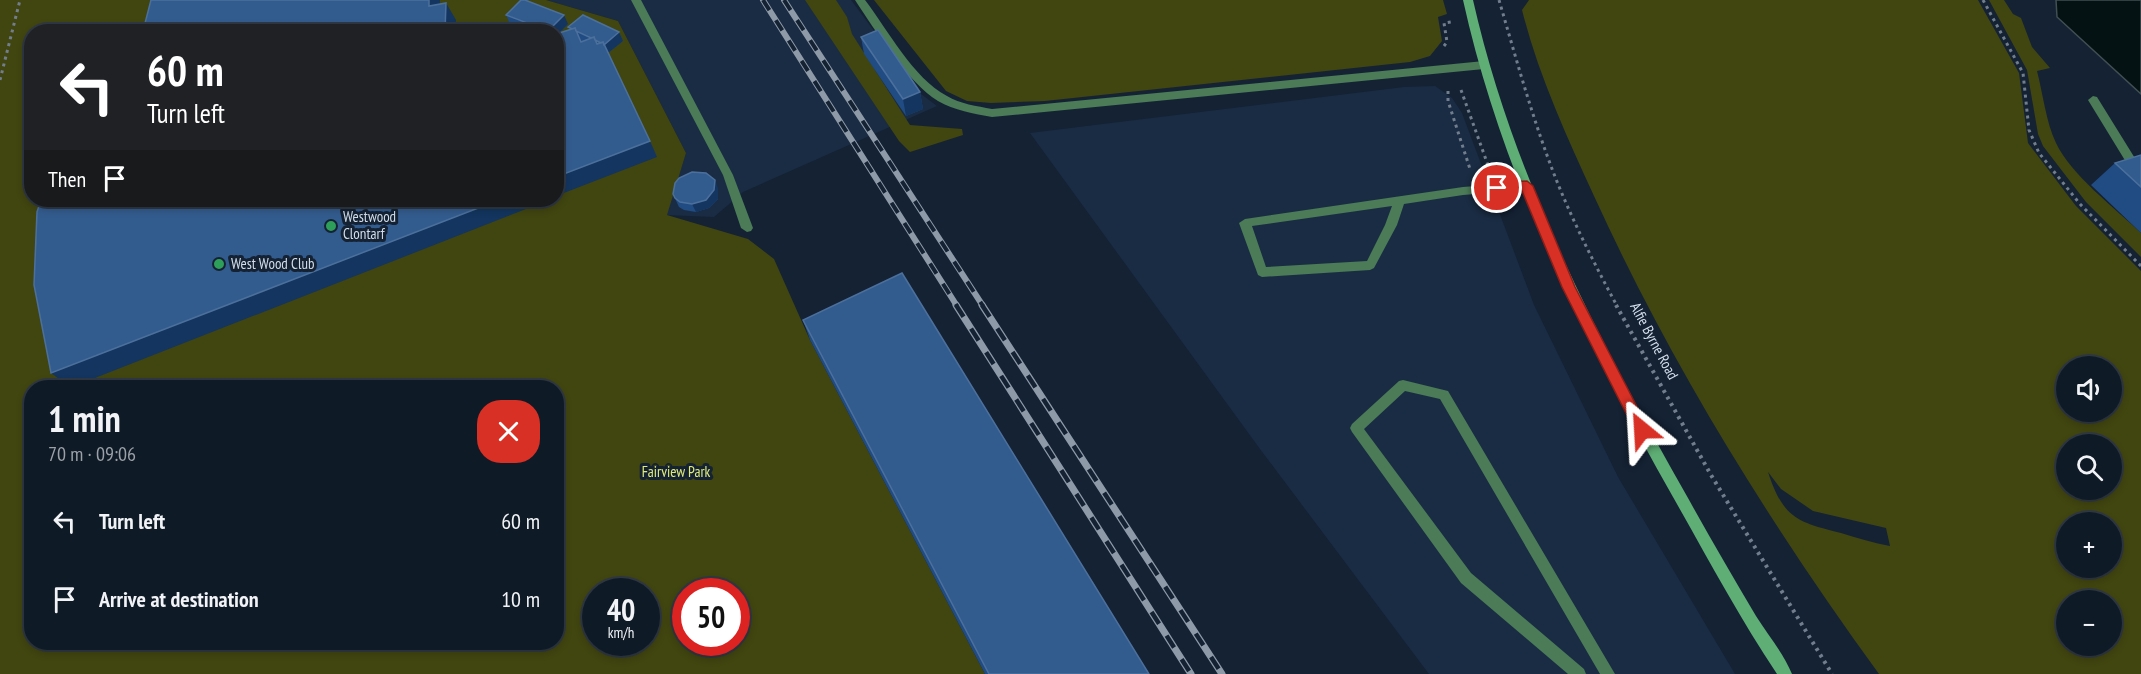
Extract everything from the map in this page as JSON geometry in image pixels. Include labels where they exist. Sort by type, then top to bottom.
[{"type":"main road","points":[[1467,0],[1496,108],[1569,287],[1642,430],[1758,633],[1785,674]]},
{"type":"lane","points":[[636,0],[728,176],[747,228]]},
{"type":"lane","points":[[860,0],[921,80],[941,98],[967,109],[992,113],[1484,65]]},
{"type":"lane","points":[[2093,100],[2141,177]]},
{"type":"lane","points":[[1399,201],[1391,225],[1370,265],[1262,272],[1245,223],[1362,206],[1477,190],[1527,186]]},
{"type":"lane","points":[[1579,674],[1466,578],[1356,428],[1403,385],[1444,395],[1608,674]]},
{"type":"path","points":[[0,80],[20,0]]},
{"type":"path","name":"Alfie Byrne Road","points":[[1499,0],[1519,73],[1554,172],[1603,281],[1668,403],[1737,521],[1832,674]]},
{"type":"path","points":[[1983,0],[2023,73],[2029,130],[2039,153],[2080,204],[2141,266]]},
{"type":"path","points":[[1437,52],[1447,42],[1444,22],[1448,22]]},
{"type":"path","points":[[1448,86],[1448,101],[1477,190]]},
{"type":"path","points":[[1459,87],[1468,105],[1497,188]]},
{"type":"shaded area","points":[[546,0],[851,0],[921,94],[937,106],[743,192],[714,217],[666,215],[686,153],[618,21]]},
{"type":"shaded area","points":[[2056,0],[2141,0],[2141,94],[2057,17]]},
{"type":"shaded area","points":[[1435,86],[1452,98],[1462,113],[1534,305],[1618,477],[1735,674],[1429,674],[1260,449],[1030,133],[1404,87]]},
{"type":"green space","name":"Fairview Park","points":[[0,0],[546,0],[618,21],[686,153],[667,215],[748,239],[774,259],[810,340],[985,674],[0,674]]},
{"type":"green space","points":[[805,0],[836,0],[847,17],[852,34],[910,125],[962,129],[963,135],[910,152],[899,141]]},
{"type":"green space","points":[[874,0],[1443,0],[1447,14],[1438,17],[1442,41],[1430,56],[1410,62],[1045,101],[991,103],[967,101],[946,91]]},
{"type":"green space","points":[[1529,0],[1978,0],[2019,73],[2028,143],[2076,206],[2141,271],[2141,674],[1879,674],[1799,560],[1689,382],[1624,259],[1594,196],[1544,81],[1522,10]],"holes":[[[1768,472],[1781,489],[1813,511],[1886,528],[1890,546],[1813,525],[1794,516],[1780,499]]]},
{"type":"green space","points":[[1989,0],[2004,0],[2013,14],[2021,18],[2032,47],[2050,68],[2037,71],[2047,117],[2056,143],[2072,167],[2094,191],[2141,233],[2141,257],[2086,202],[2043,146],[2038,134],[2027,70]]},
{"type":"building","points":[[151,0],[429,0],[429,6],[446,3],[445,24],[145,24]]},
{"type":"building","points":[[521,0],[525,0],[564,15],[555,24],[530,24],[506,15]]},
{"type":"building","points":[[583,15],[619,32],[604,45],[594,37],[591,38],[576,31],[575,28],[568,27]]},
{"type":"building","points":[[575,28],[581,42],[594,37],[597,44],[603,42],[650,141],[564,174],[564,31]]},
{"type":"building","points":[[878,30],[920,92],[903,99],[861,37]]},
{"type":"building","points":[[2141,155],[2141,187],[2115,163]]},
{"type":"building","points":[[692,172],[706,173],[715,180],[714,190],[706,200],[692,204],[680,202],[673,194],[675,183],[679,178]]},
{"type":"building","name":"West Wood Club","points":[[39,207],[481,207],[51,373],[34,285]]},
{"type":"building","points":[[902,273],[1149,674],[989,674],[803,320]]},
{"type":"railway","points":[[763,0],[957,306]]},
{"type":"railway","points":[[784,0],[983,306]]},
{"type":"railway","points":[[956,305],[1191,674]]},
{"type":"railway","points":[[982,305],[1222,674]]},
{"type":"place","name":"Westwood Clontarf","points":[[331,226]]},
{"type":"place","name":"West Wood Club","points":[[219,264]]},
{"type":"route","points":[[1497,188],[1527,186],[1569,287],[1642,430]]}]
